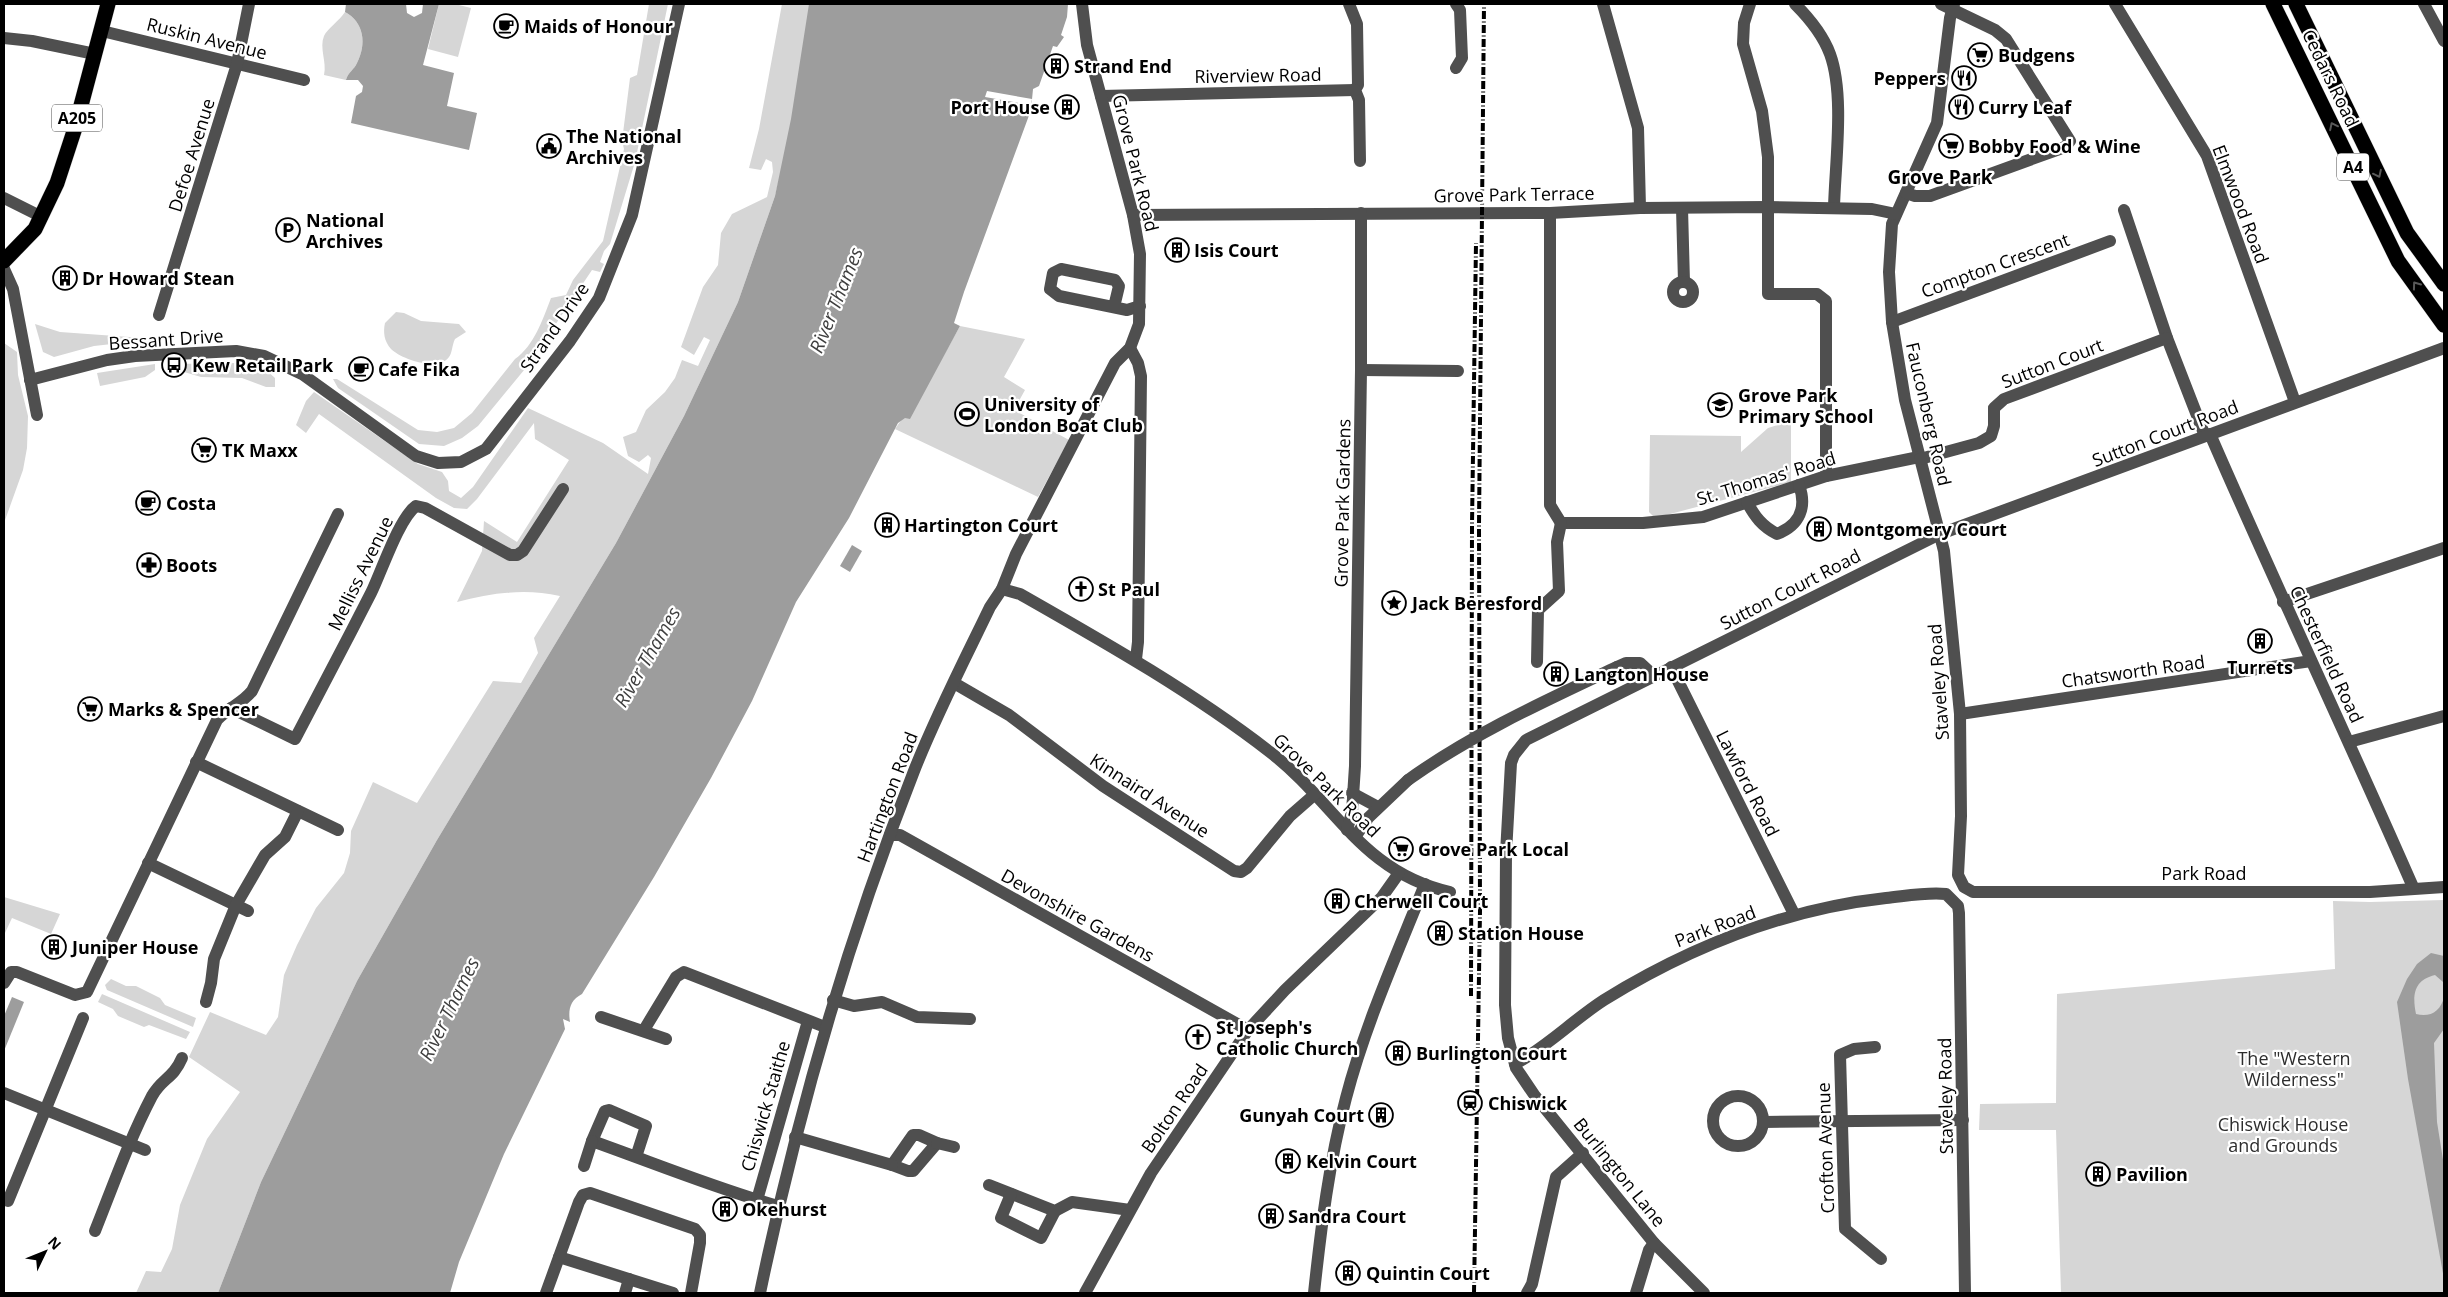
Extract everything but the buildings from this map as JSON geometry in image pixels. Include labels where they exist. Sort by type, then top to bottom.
[{"type":"highway","name":"A205","points":[[4,261],[20,246],[42,217],[57,182],[102,31],[108,4]]},
{"type":"highway","name":"Cedars Road","points":[[2273,4],[2398,261],[2444,325]]},
{"type":"highway","name":"Cedars Road","points":[[2296,4],[2407,233],[2444,284]]},
{"type":"street","name":"Defoe Avenue","points":[[159,315],[237,64],[249,4]]},
{"type":"street","name":"Strand Drive","points":[[302,374],[416,456],[427,461],[461,462],[486,449],[570,340],[599,298],[632,215],[679,4]]},
{"type":"street","name":"Grove Park Road","points":[[1082,4],[1088,45],[1133,215],[1140,254],[1139,324],[1130,348]]},
{"type":"street","points":[[1349,4],[1357,24],[1358,85],[1355,90],[1359,100],[1360,161]]},
{"type":"street","points":[[1456,4],[1460,10],[1462,58],[1456,68]]},
{"type":"street","points":[[1603,4],[1638,128],[1640,208]]},
{"type":"street","points":[[1750,4],[1744,23],[1743,44],[1766,133],[1768,294],[1817,294],[1826,302],[1826,476]]},
{"type":"street","points":[[1795,4],[1822,38],[1834,71],[1837,101],[1834,208]]},
{"type":"street","name":"Elmwood Road","points":[[2115,4],[2207,156],[2295,402]]},
{"type":"street","points":[[2424,4],[2444,41]]},
{"type":"street","points":[[1906,193],[1915,196],[1930,196],[2065,147],[2070,141],[2006,39],[1987,26],[1949,6]]},
{"type":"street","name":"Fauconberg Road","points":[[1940,534],[1904,400],[1892,322],[1890,247],[1896,214],[1929,145],[1937,123],[1949,6]]},
{"type":"street","name":"Ruskin Avenue","points":[[102,31],[304,80]]},
{"type":"street","points":[[4,38],[32,41],[95,54]]},
{"type":"street","name":"Riverview Road","points":[[1101,96],[1355,90]]},
{"type":"street","points":[[4,198],[42,217]]},
{"type":"street","name":"Grove Park Terrace","points":[[1133,215],[1550,212],[1640,208],[1834,208],[1880,210],[1896,214]]},
{"type":"street","points":[[1682,208],[1684,282]]},
{"type":"street","name":"Chesterfield Road","points":[[2124,210],[2168,338],[2208,435],[2349,742],[2413,888]]},
{"type":"street","points":[[1537,662],[1538,610],[1559,591],[1557,542],[1561,523],[1550,505],[1550,212]]},
{"type":"street","name":"Grove Park Gardens","points":[[1351,834],[1355,766],[1362,370],[1361,214]]},
{"type":"street","name":"Compton Crescent","points":[[1892,322],[2110,242]]},
{"type":"street","points":[[4,269],[13,290],[37,415]]},
{"type":"street","points":[[1114,307],[1119,286],[1115,280],[1061,269],[1053,273],[1050,289],[1059,296],[1126,310],[1140,306]]},
{"type":"street","name":"Sutton Court","points":[[1920,458],[1979,443],[1991,436],[1994,426],[1994,408],[2004,399],[2168,338]]},
{"type":"street","points":[[1130,348],[1138,363],[1141,376],[1138,642],[1136,659]]},
{"type":"street","name":"Hartington Road","points":[[760,1293],[795,1137],[833,1000],[890,835],[926,742],[990,606],[1002,589],[1016,554],[1104,383],[1117,360],[1130,348]]},
{"type":"street","name":"Sutton Court Road","points":[[1508,1038],[1505,1005],[1506,853],[1511,763],[1514,755],[1526,740],[1940,534],[2444,348]]},
{"type":"street","name":"Bessant Drive","points":[[30,380],[107,360],[135,356],[236,352],[264,356],[302,374]]},
{"type":"street","points":[[1362,370],[1458,371]]},
{"type":"street","name":"St. Thomas' Road","points":[[1561,523],[1643,523],[1703,517],[1826,476],[1920,458]]},
{"type":"street","points":[[1747,502],[1756,518],[1766,528],[1777,534],[1786,530],[1804,508],[1804,497],[1799,485]]},
{"type":"street","name":"Melliss Avenue","points":[[231,708],[295,739],[411,510],[416,506],[425,508],[510,555],[517,555],[523,551],[563,489]]},
{"type":"street","points":[[4,982],[11,972],[17,972],[75,995],[87,992],[217,720],[224,712],[245,700],[252,691],[338,514]]},
{"type":"street","name":"Staveley Road","points":[[1940,534],[1944,551],[1960,714],[1961,816],[1958,875],[1964,887]]},
{"type":"street","points":[[2284,602],[2444,548]]},
{"type":"street","name":"Grove Park Road","points":[[1002,589],[1020,594],[1136,659],[1191,695],[1270,752],[1381,862],[1399,873],[1450,892]]},
{"type":"street","name":"Chatsworth Road","points":[[1960,714],[2311,661]]},
{"type":"street","points":[[1351,834],[1408,780],[1455,749],[1540,704],[1626,663],[1640,663],[1654,676]]},
{"type":"street","name":"Lawford Road","points":[[1671,667],[1794,914]]},
{"type":"street","name":"Kinnaird Avenue","points":[[954,684],[1014,718],[1103,786],[1238,872],[1247,868],[1290,816],[1314,795]]},
{"type":"street","points":[[2349,742],[2444,716]]},
{"type":"street","points":[[196,762],[338,830]]},
{"type":"street","points":[[1352,793],[1378,807]]},
{"type":"street","points":[[206,1002],[212,983],[214,958],[236,905],[265,855],[285,837],[298,811]]},
{"type":"street","name":"Devonshire Gardens","points":[[890,835],[900,835],[1248,1030]]},
{"type":"street","points":[[148,863],[248,911]]},
{"type":"street","name":"Bolton Road","points":[[1085,1293],[1130,1210],[1175,1136],[1248,1030],[1298,977],[1378,901],[1399,873]]},
{"type":"street","points":[[1314,1293],[1323,1207],[1346,1098],[1378,1004],[1425,884]]},
{"type":"street","name":"Park Road","points":[[1964,887],[1972,892],[2370,892],[2444,887]]},
{"type":"street","name":"Park Road","points":[[1515,1064],[1604,1001],[1672,961],[1711,944],[1794,914],[1870,900],[1934,893],[1946,894],[1954,899]]},
{"type":"street","name":"Staveley Road","points":[[1954,899],[1959,913],[1965,1293]]},
{"type":"street","points":[[644,1030],[676,977],[684,972],[826,1027]]},
{"type":"street","points":[[833,1000],[854,1006],[882,1002],[917,1017],[970,1020]]},
{"type":"street","points":[[601,1017],[666,1039]]},
{"type":"street","points":[[8,1201],[47,1110],[83,1018]]},
{"type":"street","name":"Chiswick Staithe","points":[[757,1200],[808,1021]]},
{"type":"street","name":"Burlington Lane","points":[[1508,1038],[1521,1078],[1654,1243],[1704,1293]]},
{"type":"street","name":"Crofton Avenue","points":[[1875,1047],[1854,1049],[1840,1055],[1844,1229],[1881,1259]]},
{"type":"street","points":[[95,1231],[128,1143],[159,1084],[171,1077],[182,1058]]},
{"type":"street","points":[[4,1092],[145,1150]]},
{"type":"street","points":[[584,1166],[602,1115],[609,1110],[646,1126],[636,1157]]},
{"type":"street","points":[[1763,1122],[1963,1120]]},
{"type":"street","points":[[892,1165],[914,1135],[919,1135],[936,1143],[954,1146]]},
{"type":"street","points":[[795,1137],[908,1171],[914,1170],[936,1143]]},
{"type":"street","name":"Chiswick Staithe","points":[[592,1141],[778,1206]]},
{"type":"street","points":[[1527,1293],[1532,1284],[1556,1177],[1583,1153]]},
{"type":"street","points":[[989,1185],[1055,1211]]},
{"type":"street","points":[[546,1293],[578,1202],[583,1196],[590,1193],[695,1230],[700,1235],[700,1243],[691,1293]]},
{"type":"street","points":[[1011,1194],[1001,1218],[1041,1238],[1055,1211],[1072,1202],[1130,1210]]},
{"type":"street","points":[[1636,1293],[1649,1250],[1654,1243]]},
{"type":"street","points":[[559,1256],[673,1293]]},
{"type":"street","points":[[625,1293],[629,1280]]},
{"type":"green space","points":[[439,4],[455,4],[471,8],[458,57],[428,49]]},
{"type":"green space","points":[[649,4],[668,4],[635,162],[610,244],[604,251],[600,262],[604,264],[600,272],[592,270],[529,364],[478,426],[462,438],[444,446],[419,444],[338,388],[333,379],[337,379],[418,430],[437,432],[454,428],[472,413],[515,359],[528,347],[541,323],[551,298],[566,295],[573,280],[603,241],[624,149],[622,141],[630,78],[637,75]]},
{"type":"green space","points":[[782,4],[822,4],[775,196],[738,302],[684,416],[616,543],[437,840],[357,981],[261,1182],[218,1293],[136,1293],[146,1271],[161,1272],[172,1249],[180,1205],[207,1139],[240,1092],[189,1057],[210,1012],[266,1035],[278,1017],[284,975],[297,945],[316,908],[344,873],[350,853],[351,831],[373,782],[417,803],[493,681],[521,683],[538,653],[534,638],[560,596],[521,592],[483,596],[457,602],[482,551],[484,521],[517,542],[569,460],[535,439],[534,423],[477,499],[467,509],[454,508],[436,498],[319,414],[306,433],[296,425],[306,401],[314,392],[418,464],[442,472],[448,481],[449,491],[461,498],[473,487],[528,408],[603,443],[648,474],[651,458],[648,455],[639,462],[628,456],[623,437],[636,432],[646,410],[665,392],[675,378],[682,360],[698,366],[710,340],[704,337],[694,355],[681,347],[703,287],[718,265],[721,233],[732,214],[767,197],[773,172],[772,162],[766,159],[761,170],[749,168],[759,129]]},
{"type":"green space","points":[[345,12],[351,16],[360,28],[363,41],[360,56],[346,80],[324,75],[325,65],[322,45],[326,33]]},
{"type":"green space","points":[[396,312],[404,313],[421,321],[459,324],[466,332],[455,339],[450,356],[444,361],[428,364],[411,360],[396,353],[385,340],[385,323]]},
{"type":"green space","points":[[35,324],[60,332],[157,339],[94,346],[54,357],[43,352]]},
{"type":"green space","name":"University of London Boat Club","points":[[960,326],[1025,339],[1004,377],[1025,390],[1014,410],[1069,440],[1038,497],[895,429],[935,371]]},
{"type":"green space","points":[[4,343],[17,352],[18,375],[28,416],[27,448],[23,470],[4,523]]},
{"type":"green space","points":[[238,363],[265,369],[275,378],[275,387],[266,387],[242,378],[201,377],[172,367],[173,364]]},
{"type":"green space","points":[[155,364],[155,370],[145,377],[100,386],[97,373]]},
{"type":"green space","points":[[1791,421],[1791,482],[1655,518],[1649,512],[1650,435],[1741,436],[1741,452],[1768,428]]},
{"type":"green space","points":[[4,897],[60,914],[51,934],[12,918],[4,935]]},
{"type":"green space","name":"Chiswick House and Grounds","points":[[2444,900],[2444,1293],[2061,1293],[2056,1130],[1979,1130],[1980,1104],[2056,1103],[2057,994],[2335,969],[2333,901]]},
{"type":"green space","points":[[111,979],[126,986],[136,986],[160,998],[165,1005],[196,1018],[193,1027],[107,990],[105,985]]},
{"type":"green space","points":[[102,994],[190,1032],[186,1039],[149,1025],[144,1027],[118,1016],[113,1009],[98,1002]]},
{"type":"water","points":[[346,4],[406,4],[407,13],[414,17],[422,13],[423,4],[439,4],[423,65],[454,73],[447,106],[477,113],[469,150],[351,123],[356,96],[362,92],[363,86],[358,80],[346,80],[360,56],[363,41],[360,28],[351,16],[345,12]]},
{"type":"water","name":"River Thames","points":[[809,4],[1068,4],[1067,17],[1061,35],[1064,37],[1057,47],[1053,46],[1039,86],[1033,89],[1031,110],[964,292],[954,323],[960,326],[910,419],[905,418],[898,423],[849,518],[796,602],[752,701],[711,778],[654,877],[582,994],[572,1002],[569,1013],[570,1022],[563,1019],[565,1029],[504,1154],[459,1262],[450,1293],[218,1293],[261,1182],[357,981],[437,840],[616,543],[684,416],[738,302],[775,196],[791,119]]},
{"type":"water","points":[[852,545],[862,551],[850,572],[840,566]]},
{"type":"water","points":[[2431,953],[2444,956],[2444,986],[2443,982],[2435,975],[2428,977],[2416,989],[2414,1001],[2416,1014],[2426,1015],[2438,1010],[2444,997],[2444,1029],[2434,1043],[2437,1122],[2444,1166],[2444,1279],[2408,1079],[2397,1002],[2407,979],[2417,964]]},
{"type":"water","points":[[12,997],[24,1002],[4,1051],[4,1016]]},
{"type":"pier","points":[[987,91],[1032,99],[1031,105],[985,97]]},
{"type":"railway","points":[[1474,1293],[1480,911],[1479,525],[1484,4]]},
{"type":"railway","points":[[1471,996],[1472,525],[1476,243]]},
{"type":"place","name":"Maids of Honour","points":[[506,26]]},
{"type":"place","name":"Budgens","points":[[1980,55]]},
{"type":"place","name":"Strand End","points":[[1056,66]]},
{"type":"place","name":"Peppers","points":[[1964,78]]},
{"type":"place","name":"Port House","points":[[1067,107]]},
{"type":"place","name":"Curry Leaf","points":[[1961,107]]},
{"type":"place","name":"The National Archives","points":[[549,146]]},
{"type":"place","name":"Bobby Food & Wine","points":[[1951,146]]},
{"type":"place","name":"National Archives","points":[[288,230]]},
{"type":"place","name":"Isis Court","points":[[1177,250]]},
{"type":"place","name":"Dr Howard Stean","points":[[65,278]]},
{"type":"place","name":"Kew Retail Park","points":[[174,365]]},
{"type":"place","name":"Cafe Fika","points":[[361,369]]},
{"type":"place","name":"Grove Park Primary School","points":[[1720,405]]},
{"type":"place","name":"University of London Boat Club","points":[[967,414]]},
{"type":"place","name":"TK Maxx","points":[[204,450]]},
{"type":"place","name":"Costa","points":[[148,503]]},
{"type":"place","name":"Hartington Court","points":[[887,525]]},
{"type":"place","name":"Montgomery Court","points":[[1819,529]]},
{"type":"place","name":"Boots","points":[[149,565]]},
{"type":"place","name":"St Paul","points":[[1081,589]]},
{"type":"place","name":"Jack Beresford","points":[[1394,603]]},
{"type":"place","name":"Turrets","points":[[2260,641]]},
{"type":"place","name":"Langton House","points":[[1556,674]]},
{"type":"place","name":"Marks & Spencer","points":[[90,709]]},
{"type":"place","name":"Grove Park Local","points":[[1401,849]]},
{"type":"place","name":"Cherwell Court","points":[[1337,901]]},
{"type":"place","name":"Station House","points":[[1440,933]]},
{"type":"place","name":"Juniper House","points":[[54,947]]},
{"type":"place","name":"St Joseph's Catholic Church","points":[[1198,1037]]},
{"type":"place","name":"Burlington Court","points":[[1398,1053]]},
{"type":"place","name":"Chiswick","points":[[1470,1103]]},
{"type":"place","name":"Gunyah Court","points":[[1381,1115]]},
{"type":"place","name":"Kelvin Court","points":[[1288,1161]]},
{"type":"place","name":"Pavilion","points":[[2098,1174]]},
{"type":"place","name":"Okehurst","points":[[725,1209]]},
{"type":"place","name":"Sandra Court","points":[[1271,1216]]},
{"type":"place","name":"Quintin Court","points":[[1348,1273]]},
{"type":"district","name":"Grove Park","points":[[1940,177]]},
{"type":"park label","name":"The \"Western Wilderness\"","points":[[2294,1068]]}]
